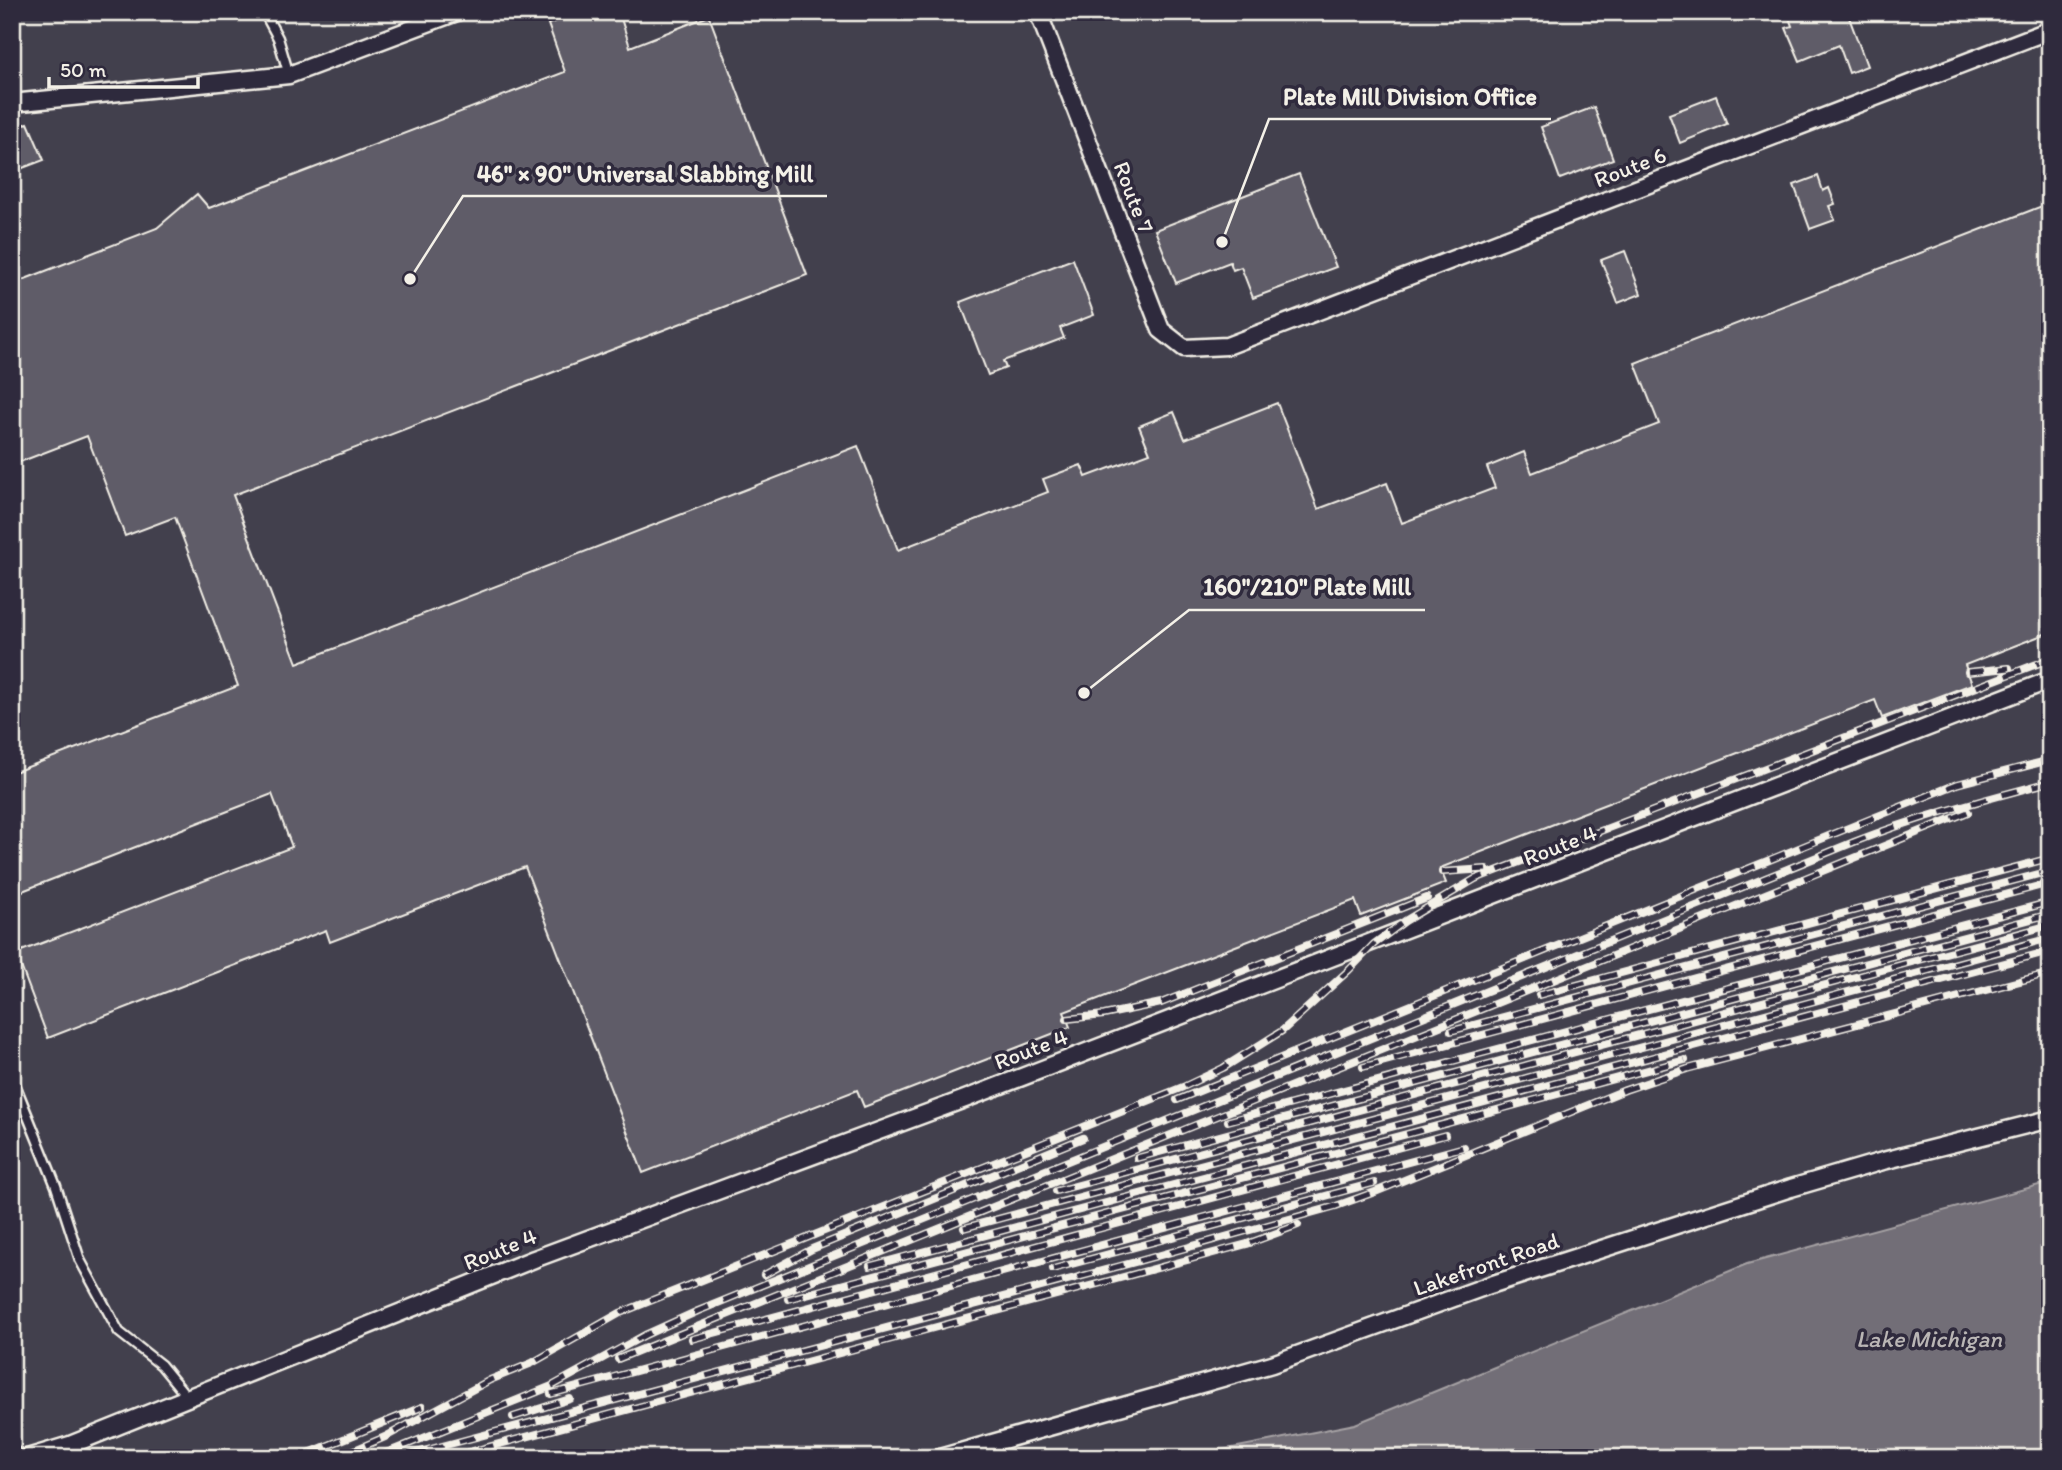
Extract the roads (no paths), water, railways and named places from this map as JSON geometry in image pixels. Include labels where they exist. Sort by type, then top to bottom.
[{"type":"street","points":[[12,103],[289,75],[457,12]]},
{"type":"street","name":"Route 7","points":[[1038,12],[1161,330],[1184,348],[1227,346]]},
{"type":"street","name":"Route 6","points":[[1227,346],[2050,30]]},
{"type":"street","name":"Route 4","points":[[27,1458],[70,1445],[534,1259],[991,1089],[2050,680]]},
{"type":"street","name":"Lakefront Road","points":[[939,1458],[1272,1364],[1487,1286],[1791,1188],[1883,1161],[2050,1119]]},
{"type":"street","points":[[12,1454],[16,1458]]},
{"type":"lane","points":[[264,12],[278,38],[289,75]]},
{"type":"lane","points":[[12,1077],[56,1186],[80,1260],[119,1332],[161,1365],[188,1398]]},
{"type":"water","name":"Lake Michigan","points":[[2050,1182],[2050,1458],[1181,1458],[1355,1424],[1747,1264]]},
{"type":"railway","points":[[336,1458],[385,1437],[490,1380],[532,1363],[620,1313],[1183,1087],[1223,1068],[1282,1031],[1374,944],[1405,921],[1475,879],[2050,659]]},
{"type":"railway","points":[[1968,672],[2009,668]]},
{"type":"railway","points":[[1177,1100],[1957,784],[2050,760]]},
{"type":"railway","points":[[374,1458],[552,1386],[645,1335],[698,1311],[1854,842],[1926,817],[2050,782]]},
{"type":"railway","points":[[618,1359],[1968,812]]},
{"type":"railway","points":[[1539,995],[2050,858]]},
{"type":"railway","points":[[1442,872],[1486,869]]},
{"type":"railway","points":[[1451,1031],[2050,871]]},
{"type":"railway","points":[[1363,1067],[2050,883]]},
{"type":"railway","points":[[1067,1019],[1104,1015],[1161,1003],[1427,898]]},
{"type":"railway","points":[[1228,1121],[2050,902]]},
{"type":"railway","points":[[1137,1158],[2050,914]]},
{"type":"railway","points":[[1056,1191],[2050,925]]},
{"type":"railway","points":[[964,1228],[2050,938]]},
{"type":"railway","points":[[870,1266],[2050,951]]},
{"type":"railway","points":[[397,1458],[1336,1206],[1625,1090],[1687,1069],[2050,973]]},
{"type":"railway","points":[[788,1299],[1685,1060]]},
{"type":"railway","points":[[692,1339],[1445,1135]]},
{"type":"railway","points":[[764,1275],[812,1249],[1083,1138]]},
{"type":"railway","points":[[551,1394],[1464,1147]]},
{"type":"railway","points":[[1053,1269],[1374,1183]]},
{"type":"railway","points":[[447,1458],[1247,1244],[1298,1225]]},
{"type":"railway","points":[[513,1417],[570,1399]]},
{"type":"railway","points":[[297,1458],[422,1407]]},
{"type":"place","name":"Plate Mill Division Office","points":[[1222,242]]},
{"type":"place","name":"46\" × 90\" Universal Slabbing Mill","points":[[410,279]]},
{"type":"place","name":"160\"/210\" Plate Mill","points":[[1084,693]]}]
